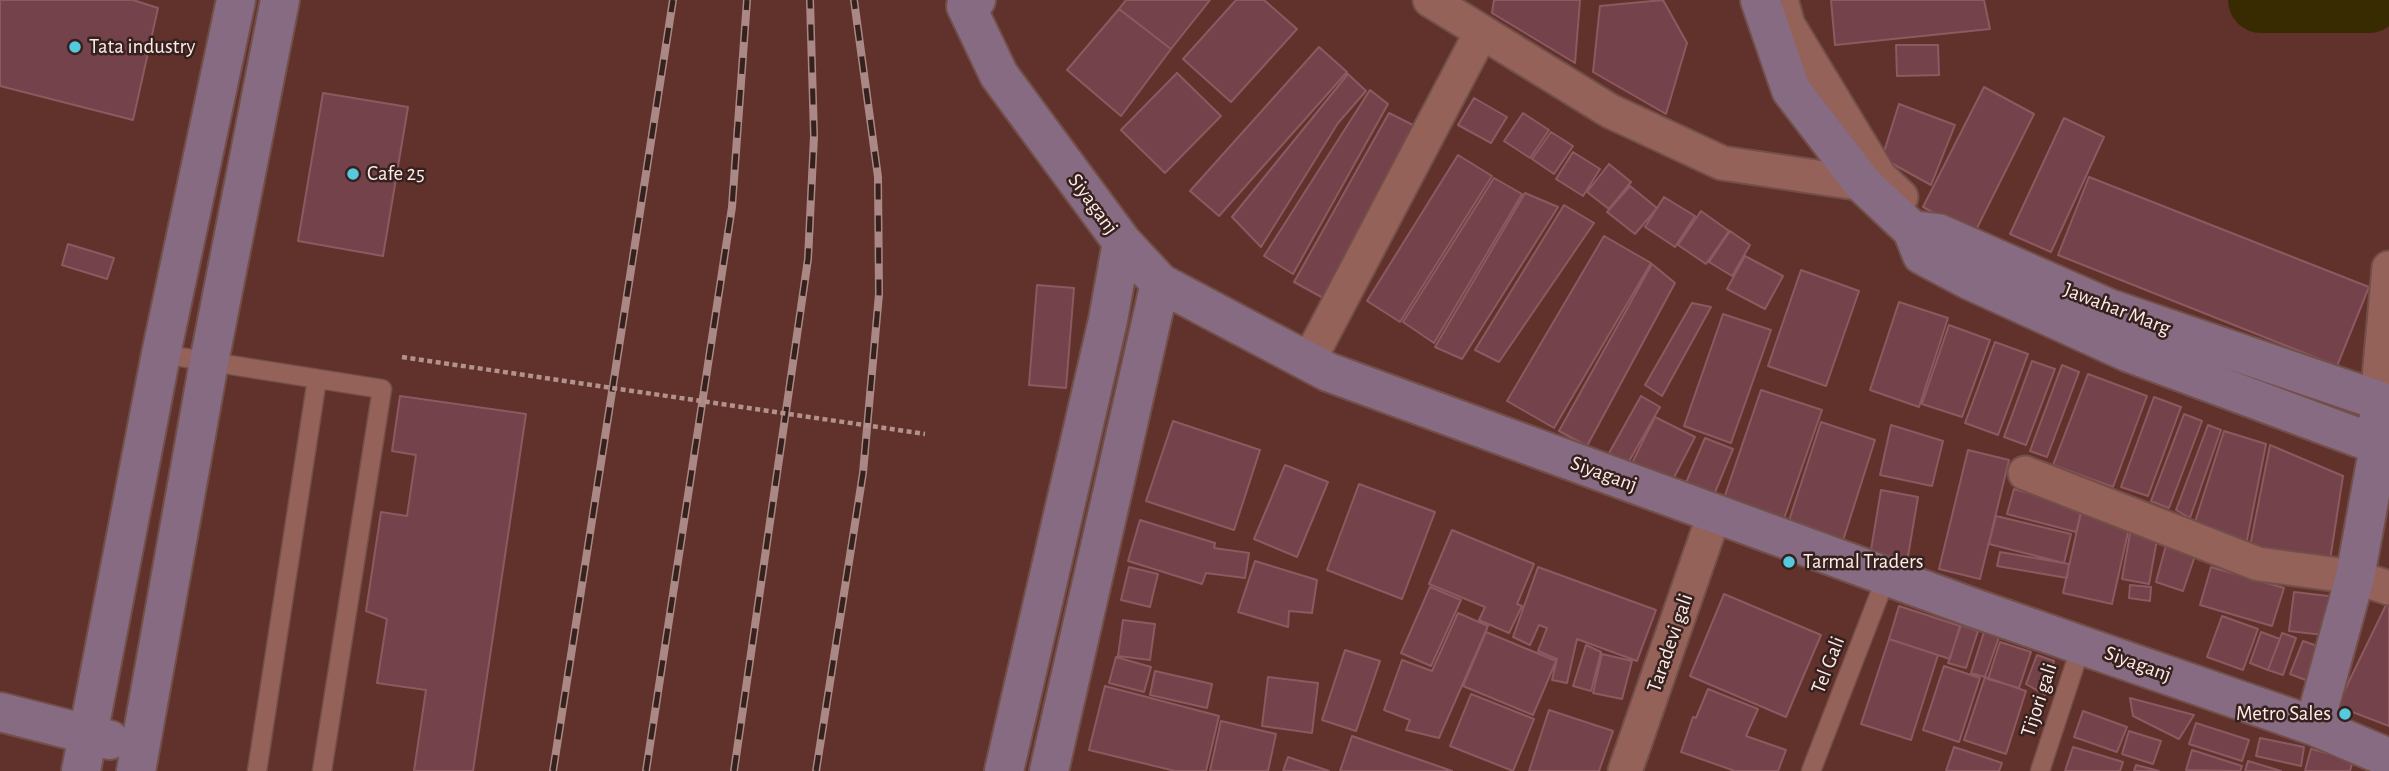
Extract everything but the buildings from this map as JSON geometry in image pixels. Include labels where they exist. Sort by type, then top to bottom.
[{"type":"street","points":[[84,753],[161,354],[236,0]]},
{"type":"street","points":[[0,712],[84,753],[138,759],[209,362],[280,0]]},
{"type":"street","points":[[1430,0],[1610,111],[1722,163],[1863,184]]},
{"type":"street","name":"Jawahar Marg","points":[[1760,0],[1791,90],[1863,184],[1925,231],[2108,308],[2383,402]]},
{"type":"street","points":[[1781,0],[1788,25],[1880,177],[1925,231],[1922,255],[1969,280],[2127,352],[2384,448]]},
{"type":"street","name":"Siyaganj","points":[[968,2],[999,75],[1122,242],[1160,283],[1308,362],[1328,372],[1714,515],[2314,726],[2389,758]]},
{"type":"street","points":[[1308,362],[1481,33]]},
{"type":"street","points":[[1004,771],[1108,320],[1122,242]]},
{"type":"street","points":[[2314,726],[2372,582],[2384,448],[2383,402],[2389,268]]},
{"type":"street","points":[[1049,771],[1160,283]]},
{"type":"street","points":[[2025,473],[2258,565],[2372,582]]},
{"type":"street","name":"Taradevi gali","points":[[1625,771],[1714,515]]},
{"type":"lane","points":[[161,354],[382,389],[322,771]]},
{"type":"lane","points":[[257,771],[317,379]]},
{"type":"lane","name":"Tel Gali","points":[[1811,771],[1887,575]]},
{"type":"lane","name":"Tijori gali","points":[[2040,771],[2082,643]]},
{"type":"path","points":[[402,357],[925,434]]},
{"type":"waterway","points":[[2261,0],[2369,0]]},
{"type":"railway","points":[[553,771],[673,0]]},
{"type":"railway","points":[[646,771],[732,207],[747,0]]},
{"type":"railway","points":[[734,771],[808,259],[814,136],[810,0]]},
{"type":"railway","points":[[816,771],[863,473],[879,294],[878,177],[854,0]]},
{"type":"place","name":"Tata industry","points":[[75,47]]},
{"type":"place","name":"Cafe 25","points":[[353,174]]},
{"type":"place","name":"Tarmal Traders","points":[[1789,562]]},
{"type":"place","name":"Metro Sales","points":[[2345,714]]}]
